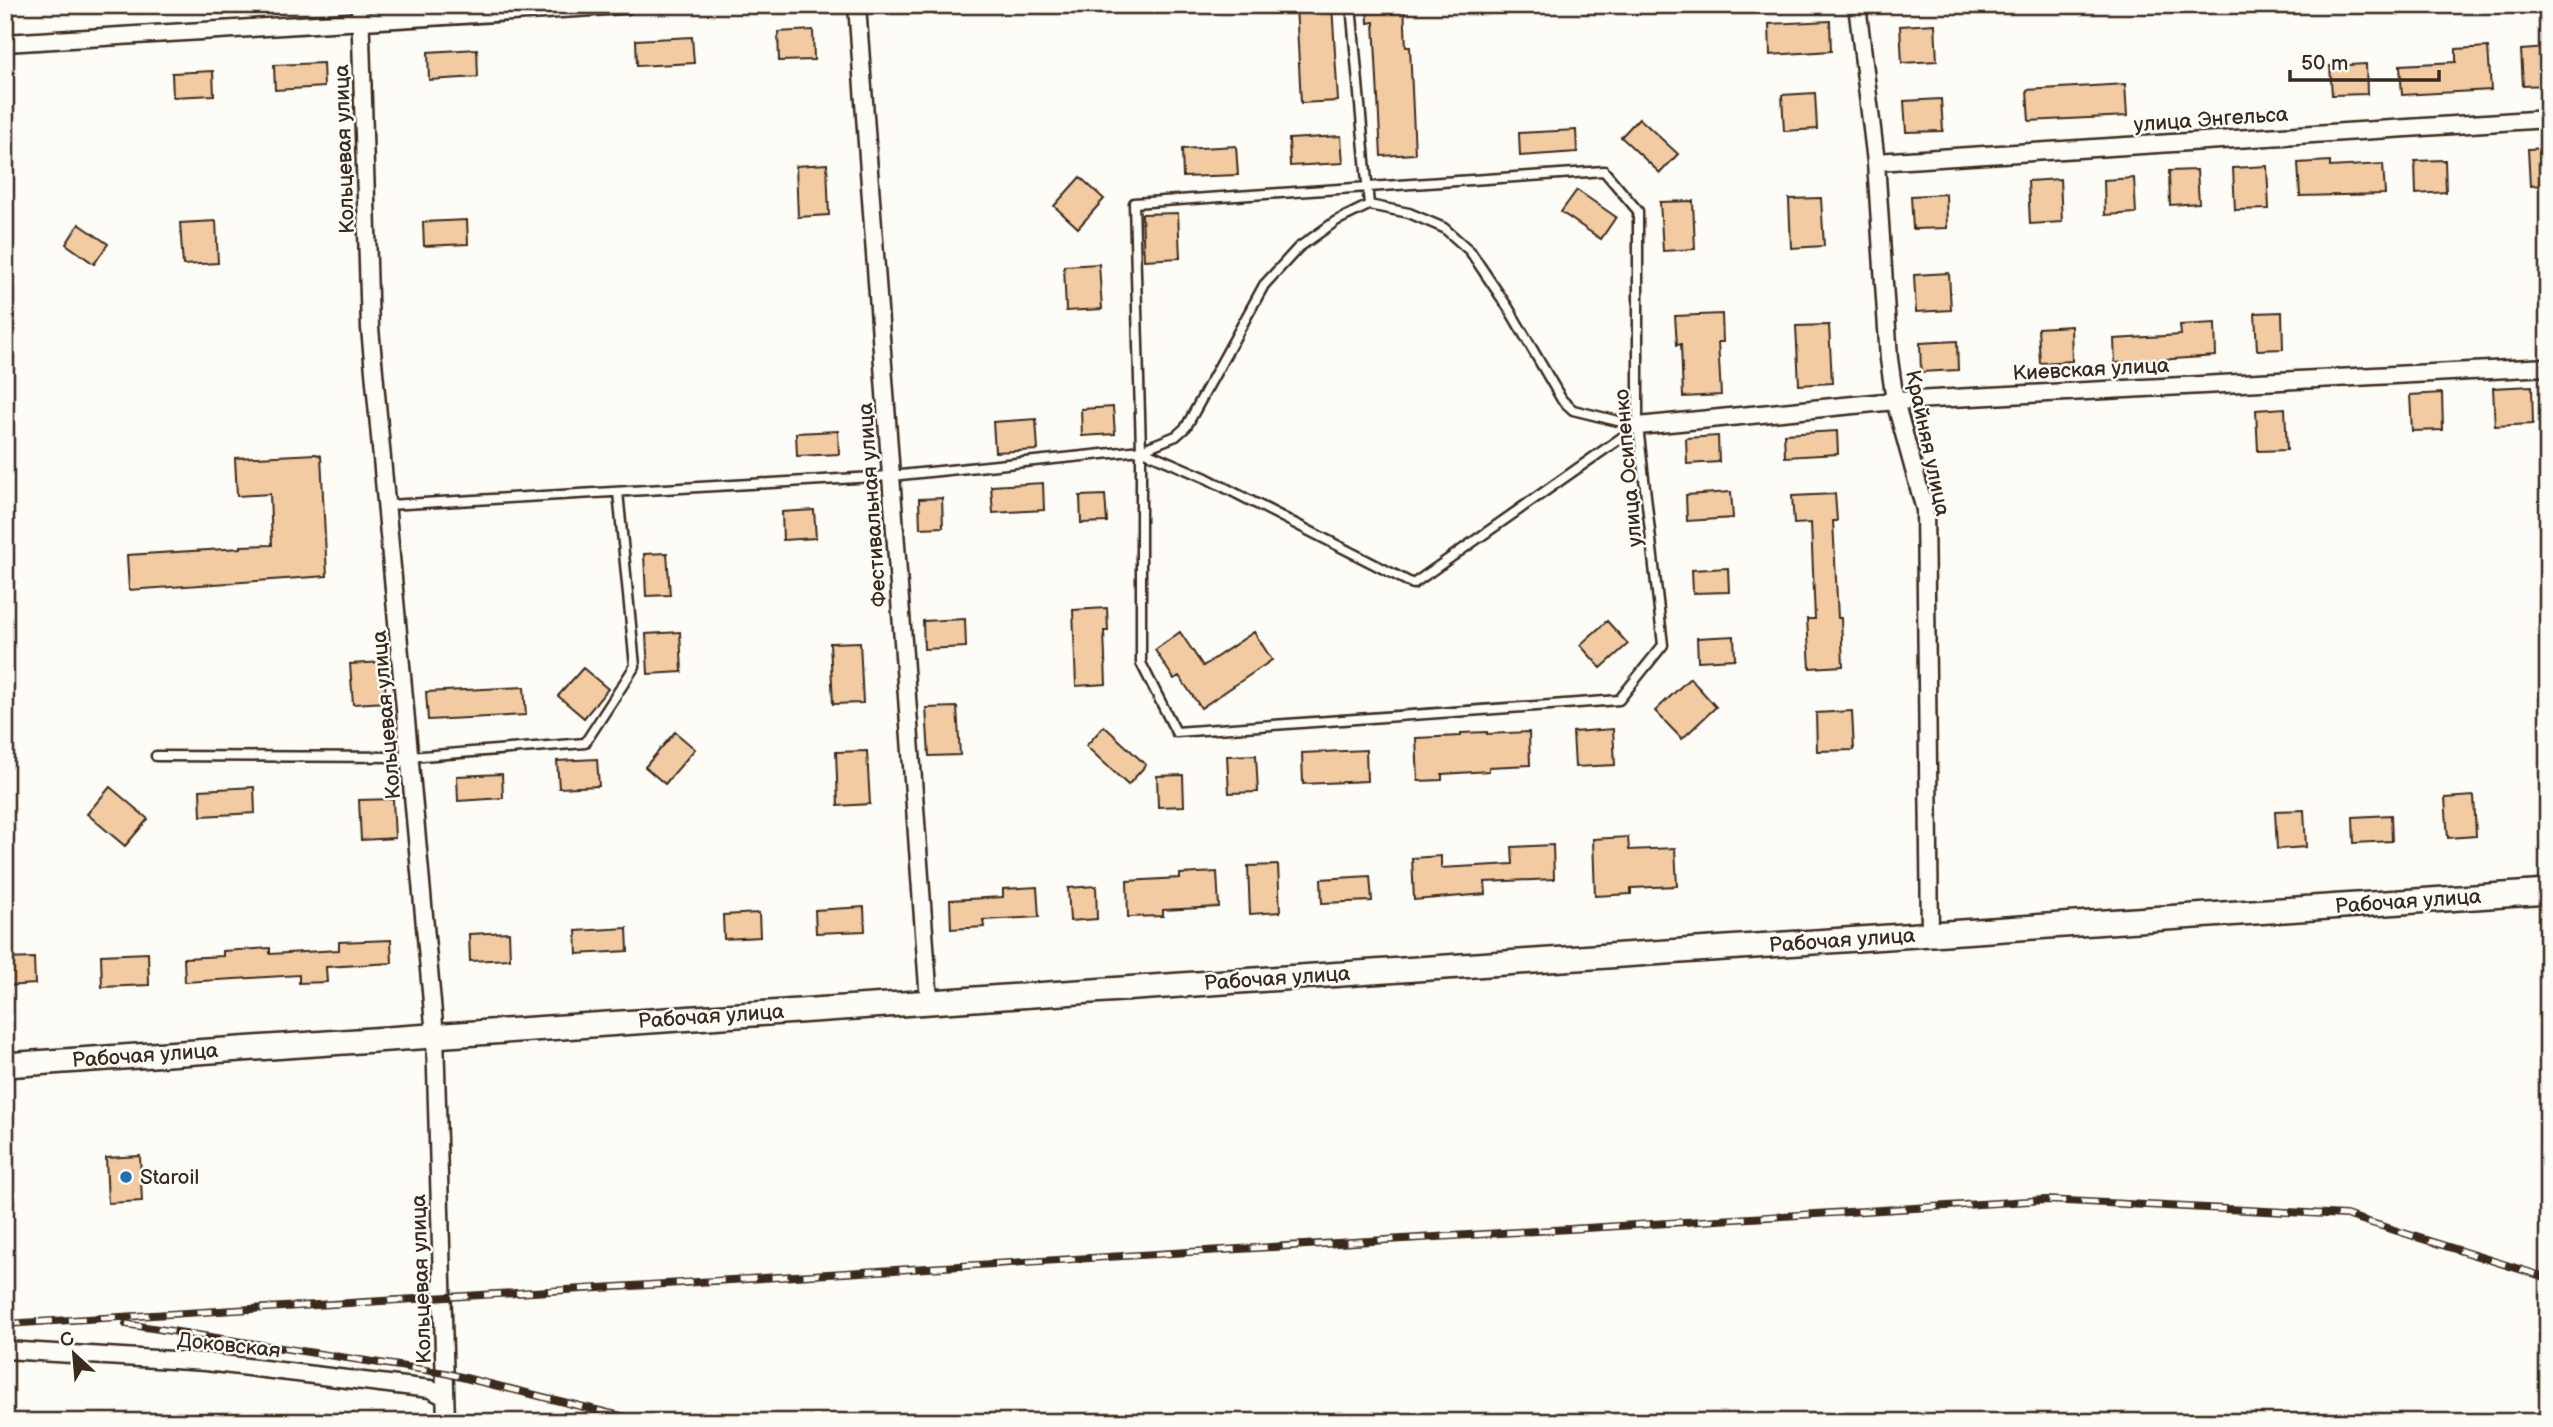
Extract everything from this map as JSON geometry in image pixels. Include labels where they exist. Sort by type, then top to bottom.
[{"type":"main road","name":"Рабочая улица","points":[[5,1065],[2548,892]]},
{"type":"street","points":[[5,43],[361,13],[626,5]]},
{"type":"street","name":"Фестивальная улица","points":[[857,5],[929,1001]]},
{"type":"street","name":"Крайняя улица","points":[[1857,5],[1876,162],[1889,359],[1895,401],[1925,510],[1930,933]]},
{"type":"street","name":"Кольцевая улица","points":[[361,13],[370,328],[435,1035],[446,1422]]},
{"type":"street","name":"улица Энгельса","points":[[1876,162],[2548,119]]},
{"type":"street","name":"Киевская улица","points":[[1638,426],[1895,401],[2548,367]]},
{"type":"street","name":"Доковская","points":[[5,1350],[206,1362],[430,1389],[445,1397]]},
{"type":"lane","points":[[1351,5],[1369,205]]},
{"type":"lane","name":"улица Осипенко","points":[[1604,171],[1638,211],[1638,426],[1663,645],[1619,700],[1176,732],[1141,663],[1141,450],[1134,203],[1604,171]]},
{"type":"lane","points":[[388,505],[891,476],[1141,450],[1176,436],[1186,427],[1264,285],[1298,248],[1336,221],[1369,205],[1409,213],[1444,228],[1470,251],[1509,309],[1562,400],[1573,410],[1638,426]]},
{"type":"lane","points":[[1141,450],[1206,478],[1413,584],[1638,426]]},
{"type":"lane","points":[[156,756],[410,757],[585,743],[635,666],[618,492]]},
{"type":"building","points":[[1296,5],[1332,5],[1338,101],[1301,103]]},
{"type":"building","points":[[1367,5],[1404,5],[1406,47],[1410,47],[1415,154],[1381,156],[1374,22],[1368,23]]},
{"type":"building","points":[[1830,21],[1831,51],[1770,55],[1769,24]]},
{"type":"building","points":[[1935,24],[1937,61],[1902,63],[1900,26]]},
{"type":"building","points":[[813,30],[814,60],[779,61],[778,32]]},
{"type":"building","points":[[692,37],[694,63],[637,66],[636,40]]},
{"type":"building","points":[[2488,47],[2491,90],[2402,95],[2400,65],[2456,62],[2456,49]]},
{"type":"building","points":[[2548,48],[2548,85],[2523,86],[2521,50]]},
{"type":"building","points":[[477,49],[478,77],[429,80],[428,52]]},
{"type":"building","points":[[323,63],[324,87],[275,90],[274,65]]},
{"type":"building","points":[[2366,64],[2367,94],[2332,95],[2330,66]]},
{"type":"building","points":[[213,71],[214,95],[173,97],[172,73]]},
{"type":"building","points":[[2125,84],[2127,116],[2029,121],[2027,90]]},
{"type":"building","points":[[1815,93],[1817,129],[1784,131],[1782,95]]},
{"type":"building","points":[[1941,99],[1943,131],[1906,132],[1904,101]]},
{"type":"building","points":[[1639,118],[1678,154],[1660,173],[1621,137]]},
{"type":"building","points":[[1576,130],[1577,152],[1520,156],[1519,133]]},
{"type":"building","points":[[1341,136],[1343,163],[1290,166],[1289,139]]},
{"type":"building","points":[[1236,146],[1238,175],[1183,177],[1182,149]]},
{"type":"building","points":[[2548,148],[2548,185],[2530,186],[2528,149]]},
{"type":"building","points":[[2445,160],[2446,192],[2416,194],[2415,161]]},
{"type":"building","points":[[2330,161],[2330,167],[2383,164],[2385,194],[2300,196],[2298,163]]},
{"type":"building","points":[[827,164],[829,215],[798,217],[796,166]]},
{"type":"building","points":[[2267,166],[2269,209],[2235,210],[2233,168]]},
{"type":"building","points":[[2197,170],[2199,203],[2170,205],[2169,171]]},
{"type":"building","points":[[1080,177],[1104,199],[1078,228],[1054,206]]},
{"type":"building","points":[[2134,178],[2136,213],[2105,215],[2104,180]]},
{"type":"building","points":[[2060,179],[2062,222],[2030,224],[2028,181]]},
{"type":"building","points":[[1577,190],[1616,217],[1601,239],[1561,212]]},
{"type":"building","points":[[1946,194],[1947,228],[1913,229],[1911,196]]},
{"type":"building","points":[[1821,198],[1824,246],[1791,248],[1789,199]]},
{"type":"building","points":[[1693,201],[1695,249],[1663,251],[1660,202]]},
{"type":"building","points":[[1178,213],[1180,258],[1144,260],[1142,214]]},
{"type":"building","points":[[467,220],[468,244],[424,246],[423,222]]},
{"type":"building","points":[[216,221],[218,263],[183,265],[180,223]]},
{"type":"building","points":[[79,224],[108,244],[94,264],[66,244]]},
{"type":"building","points":[[1099,264],[1102,309],[1066,311],[1064,266]]},
{"type":"building","points":[[1949,273],[1951,310],[1916,312],[1914,275]]},
{"type":"building","points":[[2282,312],[2283,349],[2257,350],[2255,313]]},
{"type":"building","points":[[1722,314],[1723,342],[1718,342],[1721,395],[1683,397],[1681,344],[1677,345],[1675,316]]},
{"type":"building","points":[[2215,323],[2216,356],[2115,363],[2114,339],[2181,335],[2180,325]]},
{"type":"building","points":[[1829,325],[1832,383],[1799,385],[1796,326]]},
{"type":"building","points":[[2071,326],[2072,361],[2040,363],[2038,328]]},
{"type":"building","points":[[1957,341],[1958,370],[1921,372],[1920,343]]},
{"type":"building","points":[[2532,386],[2533,424],[2495,426],[2493,388]]},
{"type":"building","points":[[2442,393],[2443,430],[2412,431],[2410,395]]},
{"type":"building","points":[[1113,407],[1115,434],[1082,436],[1081,409]]},
{"type":"building","points":[[2285,408],[2287,450],[2258,451],[2256,410]]},
{"type":"building","points":[[1036,419],[1038,450],[995,452],[993,422]]},
{"type":"building","points":[[838,431],[839,454],[797,456],[796,433]]},
{"type":"building","points":[[1837,431],[1838,454],[1785,457],[1784,434]]},
{"type":"building","points":[[1718,436],[1719,462],[1687,464],[1686,438]]},
{"type":"building","points":[[316,454],[321,456],[327,576],[129,590],[127,555],[272,545],[270,494],[237,496],[235,458]]},
{"type":"building","points":[[1043,483],[1044,510],[993,513],[991,486]]},
{"type":"building","points":[[1731,492],[1733,518],[1687,521],[1686,495]]},
{"type":"building","points":[[1835,494],[1837,521],[1833,521],[1843,666],[1810,668],[1807,619],[1815,619],[1811,523],[1794,524],[1792,496]]},
{"type":"building","points":[[1105,495],[1107,522],[1081,523],[1080,496]]},
{"type":"building","points":[[942,498],[943,527],[920,528],[919,499]]},
{"type":"building","points":[[814,510],[816,538],[783,540],[782,512]]},
{"type":"building","points":[[667,553],[670,595],[646,596],[644,554]]},
{"type":"building","points":[[1728,568],[1729,592],[1693,593],[1692,570]]},
{"type":"building","points":[[1107,608],[1108,631],[1104,631],[1106,684],[1076,686],[1073,610]]},
{"type":"building","points":[[965,619],[966,647],[924,649],[923,621]]},
{"type":"building","points":[[1607,621],[1628,644],[1601,668],[1580,645]]},
{"type":"building","points":[[680,632],[682,672],[648,674],[646,634]]},
{"type":"building","points":[[1180,632],[1203,666],[1254,632],[1272,660],[1201,708],[1179,676],[1174,679],[1155,650]]},
{"type":"building","points":[[1734,636],[1735,659],[1698,661],[1697,638]]},
{"type":"building","points":[[860,642],[863,703],[833,704],[830,643]]},
{"type":"building","points":[[384,662],[386,702],[353,704],[350,664]]},
{"type":"building","points":[[583,668],[608,689],[584,718],[558,696]]},
{"type":"building","points":[[1690,678],[1716,707],[1682,739],[1655,711]]},
{"type":"building","points":[[524,687],[526,715],[428,720],[426,692]]},
{"type":"building","points":[[957,707],[960,755],[929,756],[926,708]]},
{"type":"building","points":[[1852,711],[1854,750],[1817,751],[1816,713]]},
{"type":"building","points":[[1104,726],[1146,765],[1128,785],[1086,746]]},
{"type":"building","points":[[1613,729],[1615,765],[1575,767],[1573,732]]},
{"type":"building","points":[[675,732],[695,749],[665,784],[645,767]]},
{"type":"building","points":[[1487,732],[1529,732],[1530,765],[1489,767],[1489,771],[1442,774],[1442,780],[1418,781],[1416,738]]},
{"type":"building","points":[[1366,750],[1367,781],[1303,784],[1302,753]]},
{"type":"building","points":[[867,751],[870,804],[838,806],[836,752]]},
{"type":"building","points":[[1256,755],[1258,792],[1229,793],[1227,756]]},
{"type":"building","points":[[597,759],[599,786],[559,788],[557,761]]},
{"type":"building","points":[[502,774],[503,798],[458,801],[457,776]]},
{"type":"building","points":[[1183,775],[1184,806],[1158,807],[1157,776]]},
{"type":"building","points":[[110,787],[148,819],[125,846],[87,814]]},
{"type":"building","points":[[254,787],[255,813],[201,816],[200,790]]},
{"type":"building","points":[[2474,796],[2476,836],[2448,838],[2445,798]]},
{"type":"building","points":[[393,799],[395,838],[361,840],[359,800]]},
{"type":"building","points":[[2304,810],[2306,847],[2277,849],[2275,811]]},
{"type":"building","points":[[2391,815],[2392,841],[2354,843],[2353,817]]},
{"type":"building","points":[[1628,837],[1629,850],[1675,848],[1677,886],[1631,888],[1631,894],[1595,896],[1593,839]]},
{"type":"building","points":[[1553,845],[1554,879],[1485,882],[1486,894],[1414,900],[1412,858],[1441,856],[1441,868],[1513,864],[1512,847]]},
{"type":"building","points":[[1278,865],[1280,912],[1250,914],[1248,866]]},
{"type":"building","points":[[1217,872],[1219,907],[1163,910],[1163,916],[1128,917],[1127,881],[1180,878],[1180,874]]},
{"type":"building","points":[[1370,876],[1372,901],[1322,903],[1321,879]]},
{"type":"building","points":[[1096,886],[1097,919],[1070,921],[1068,888]]},
{"type":"building","points":[[1037,887],[1039,917],[983,920],[984,927],[951,929],[950,900],[1003,897],[1003,889]]},
{"type":"building","points":[[864,907],[865,931],[816,933],[815,910]]},
{"type":"building","points":[[759,913],[760,937],[724,939],[723,915]]},
{"type":"building","points":[[627,928],[628,951],[577,954],[576,931]]},
{"type":"building","points":[[509,932],[510,959],[470,961],[469,934]]},
{"type":"building","points":[[391,940],[392,963],[326,967],[327,982],[299,983],[299,975],[185,982],[184,958],[223,956],[223,951],[270,948],[270,954],[339,950],[339,942]]},
{"type":"building","points":[[148,953],[149,985],[102,987],[101,955]]},
{"type":"building","points":[[34,958],[35,984],[5,986],[5,959]]},
{"type":"building","points":[[140,1156],[142,1201],[108,1203],[106,1158]]},
{"type":"railway","points":[[5,1324],[2046,1200],[2346,1215],[2548,1278]]},
{"type":"railway","points":[[126,1324],[445,1373],[645,1422]]},
{"type":"place","name":"Staroil","points":[[126,1177]]}]
